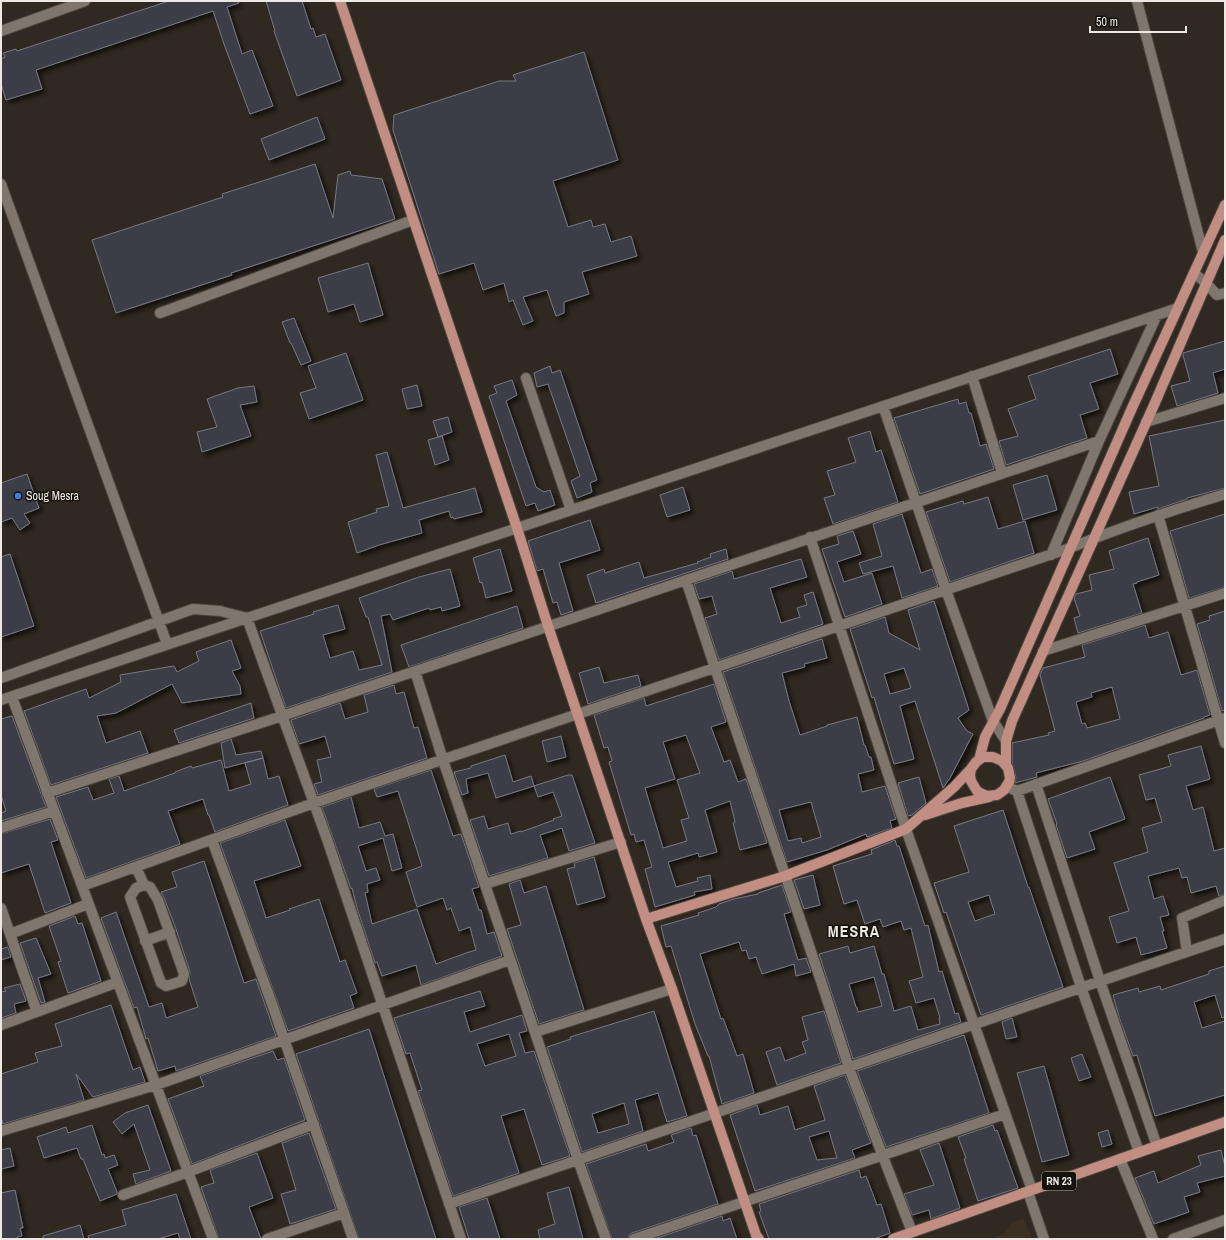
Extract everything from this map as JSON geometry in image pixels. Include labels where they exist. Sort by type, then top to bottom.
[{"type":"main road","points":[[340,1],[517,528],[548,626],[646,919],[672,989],[757,1238]]},
{"type":"main road","points":[[979,760],[985,737],[1132,408],[1225,205]]},
{"type":"main road","points":[[921,816],[962,803],[994,796],[1001,793],[1007,787],[1010,778],[1006,764],[1006,741],[1012,721],[1146,422],[1225,240]]},
{"type":"main road","points":[[646,919],[785,876],[906,829],[954,787],[983,757],[993,756],[1006,764]]},
{"type":"main road","points":[[971,770],[971,781],[977,791],[988,796],[994,796]]},
{"type":"main road","name":"RN 23","points":[[894,1239],[913,1236],[1030,1191],[1225,1122]]},
{"type":"street","points":[[1,31],[85,1]]},
{"type":"street","points":[[1137,1],[1203,252]]},
{"type":"street","points":[[1,184],[167,644]]},
{"type":"street","points":[[160,313],[413,220]]},
{"type":"street","points":[[1194,273],[1217,295],[1225,293]]},
{"type":"street","points":[[1,700],[1178,308]]},
{"type":"street","points":[[1051,554],[1099,441],[1157,315]]},
{"type":"street","points":[[972,376],[1002,474]]},
{"type":"street","points":[[526,378],[572,510]]},
{"type":"street","points":[[1146,422],[1225,398]]},
{"type":"street","points":[[883,406],[993,721],[1006,741]]},
{"type":"street","points":[[47,793],[282,716],[1099,441]]},
{"type":"street","points":[[82,886],[314,804],[1070,548],[1158,515],[1225,494]]},
{"type":"street","points":[[1158,515],[1185,607],[1222,719],[1225,743]]},
{"type":"street","points":[[810,538],[840,625],[906,829],[1005,1114],[1044,1239]]},
{"type":"street","points":[[686,580],[714,668],[824,990],[848,1068],[913,1236]]},
{"type":"street","points":[[1043,651],[1225,593]]},
{"type":"street","points":[[1,678],[193,608],[220,611],[247,618]]},
{"type":"street","points":[[247,618],[314,804],[461,1239]]},
{"type":"street","points":[[415,671],[484,884],[606,1239]]},
{"type":"street","points":[[12,697],[213,1239]]},
{"type":"street","points":[[1007,787],[1017,791],[1222,719]]},
{"type":"street","points":[[1036,784],[1100,981],[1157,1146]]},
{"type":"street","points":[[1017,791],[1139,1152]]},
{"type":"street","points":[[1,828],[54,811]]},
{"type":"street","points":[[212,840],[285,1040],[353,1239]]},
{"type":"street","points":[[484,884],[621,842]]},
{"type":"street","points":[[136,867],[144,885]]},
{"type":"street","points":[[144,885],[150,887],[158,900],[184,974],[182,981],[176,984],[166,986],[161,983],[130,897],[136,888],[144,885]]},
{"type":"street","points":[[1188,952],[1182,918],[1225,900]]},
{"type":"street","points":[[10,934],[88,904]]},
{"type":"street","points":[[1,908],[37,1012]]},
{"type":"street","points":[[145,941],[170,932]]},
{"type":"street","points":[[449,1204],[1225,939]]},
{"type":"street","points":[[1,1131],[156,1085],[510,960]]},
{"type":"street","points":[[1,1025],[118,982]]},
{"type":"street","points":[[535,1032],[672,989]]},
{"type":"street","points":[[634,1239],[1005,1114]]},
{"type":"street","points":[[122,1195],[188,1172],[314,1124]]},
{"type":"street","points":[[1120,1159],[1153,1239]]},
{"type":"street","points":[[267,1239],[344,1213]]},
{"type":"street","points":[[1173,1239],[1225,1220]]},
{"type":"shaded area","points":[[1024,1219],[1032,1239],[990,1239],[1004,1234],[1012,1222]]},
{"type":"building","points":[[169,1],[238,1],[239,3],[227,7],[242,54],[252,50],[273,106],[250,114],[213,11],[36,70],[42,89],[6,100],[1,84],[1,59],[5,57],[3,53],[16,49],[17,51]]},
{"type":"building","points":[[266,1],[302,1],[311,29],[313,28],[316,37],[325,34],[341,80],[297,96],[274,31]]},
{"type":"building","points":[[584,52],[618,160],[553,181],[568,227],[591,220],[593,227],[605,224],[611,242],[631,236],[637,256],[582,272],[589,294],[564,302],[564,313],[556,316],[547,290],[523,297],[533,321],[523,325],[513,300],[509,302],[504,283],[483,290],[474,263],[439,274],[393,130],[394,115],[499,81],[516,81],[513,75]]},
{"type":"building","points":[[317,117],[325,139],[269,160],[261,139]]},
{"type":"building","points":[[315,164],[333,218],[338,175],[350,171],[351,175],[382,179],[395,219],[116,313],[92,240],[223,197],[222,194]]},
{"type":"building","points":[[368,263],[383,315],[360,322],[354,304],[328,312],[318,278]]},
{"type":"building","points":[[294,318],[311,361],[301,365],[282,322]]},
{"type":"building","points":[[1225,341],[1225,369],[1213,373],[1218,393],[1177,406],[1171,386],[1190,381],[1183,353]]},
{"type":"building","points":[[1110,349],[1118,374],[1090,383],[1099,409],[1080,415],[1087,438],[1006,465],[999,441],[1018,436],[1008,409],[1036,399],[1028,376]]},
{"type":"building","points":[[346,353],[363,400],[309,419],[300,393],[316,388],[308,366]]},
{"type":"building","points":[[550,366],[552,373],[560,370],[597,480],[590,483],[592,492],[577,498],[571,481],[580,476],[548,384],[537,387],[534,373]]},
{"type":"building","points":[[512,380],[517,395],[506,401],[536,487],[544,492],[550,490],[555,505],[538,511],[535,503],[526,506],[489,396],[497,393],[494,386]]},
{"type":"building","points":[[417,385],[422,406],[407,409],[402,389]]},
{"type":"building","points":[[254,386],[257,402],[240,405],[251,436],[202,452],[197,432],[217,427],[207,399],[238,388]]},
{"type":"building","points":[[958,399],[959,404],[966,402],[969,413],[971,413],[980,446],[986,444],[994,469],[920,494],[894,418]]},
{"type":"building","points":[[448,417],[452,432],[438,437],[433,421]]},
{"type":"building","points":[[1225,420],[1225,488],[1187,498],[1158,509],[1158,507],[1134,514],[1129,492],[1159,486],[1149,436]]},
{"type":"building","points":[[870,431],[876,452],[881,450],[898,502],[833,524],[824,498],[835,495],[827,471],[856,462],[848,438]]},
{"type":"building","points":[[442,436],[449,460],[435,465],[428,440]]},
{"type":"building","points":[[387,452],[403,508],[475,488],[482,512],[454,519],[453,517],[451,518],[449,511],[419,520],[422,533],[357,553],[348,522],[377,512],[376,509],[389,506],[376,455]]},
{"type":"building","name":"Soug Mesra","points":[[27,474],[39,508],[24,514],[30,523],[20,530],[12,518],[1,522],[1,483]]},
{"type":"building","points":[[1047,475],[1057,510],[1023,520],[1013,485]]},
{"type":"building","points":[[683,487],[690,510],[667,517],[660,495]]},
{"type":"building","points":[[988,497],[998,529],[1025,521],[1034,553],[950,582],[926,512],[963,501],[964,504]]},
{"type":"building","points":[[902,514],[921,573],[932,569],[938,586],[902,598],[893,566],[863,574],[859,563],[882,556],[873,524]]},
{"type":"building","points":[[1225,514],[1225,587],[1189,598],[1170,531]]},
{"type":"building","points":[[590,520],[600,550],[559,563],[573,611],[561,615],[557,602],[553,603],[543,569],[537,571],[528,541]]},
{"type":"building","points":[[853,531],[861,554],[837,562],[844,582],[872,573],[882,604],[845,617],[822,549],[839,544],[837,536]]},
{"type":"building","points":[[1148,538],[1159,575],[1133,584],[1142,613],[1078,633],[1074,618],[1080,616],[1074,598],[1076,594],[1092,590],[1089,575],[1114,569],[1109,551]]},
{"type":"building","points":[[500,549],[512,591],[486,598],[473,558]]},
{"type":"building","points":[[726,549],[728,559],[596,603],[587,575],[604,569],[605,573],[639,562],[644,578],[698,563],[697,562],[711,557],[710,554]]},
{"type":"building","points":[[10,554],[34,626],[1,637],[1,557]]},
{"type":"building","points":[[801,559],[807,577],[770,588],[781,623],[800,617],[797,608],[807,605],[804,595],[813,592],[823,624],[719,660],[705,618],[717,614],[712,596],[699,599],[694,584],[732,571],[734,579]]},
{"type":"building","points":[[450,569],[460,606],[442,611],[441,607],[430,610],[429,608],[393,620],[390,614],[381,616],[392,672],[286,708],[260,631],[314,614],[313,612],[338,605],[345,629],[323,635],[330,658],[353,651],[359,670],[382,665],[368,617],[366,617],[359,598],[419,577]]},
{"type":"building","points":[[934,601],[969,710],[958,718],[967,731],[973,734],[950,778],[943,788],[915,701],[900,706],[914,759],[894,764],[874,697],[872,698],[850,629],[885,617],[889,633],[920,650],[908,610]],"holes":[[[904,668],[911,688],[890,694],[884,674]]]},
{"type":"building","points":[[517,606],[523,628],[409,667],[401,645]]},
{"type":"building","points":[[1225,611],[1225,710],[1222,711],[1197,624],[1210,620],[1209,616]]},
{"type":"building","points":[[1145,625],[1149,638],[1168,632],[1181,675],[1197,670],[1210,715],[1083,761],[1036,773],[1037,777],[1015,783],[1016,777],[1012,763],[1012,743],[1049,735],[1048,733],[1055,731],[1040,675],[1043,668],[1085,657],[1082,645]],"holes":[[[1112,687],[1120,719],[1087,728],[1085,723],[1082,724],[1076,702],[1092,697],[1091,693]]]},
{"type":"building","points":[[822,639],[827,658],[804,664],[805,667],[782,673],[800,735],[827,725],[857,717],[864,745],[869,757],[871,757],[874,770],[858,774],[862,792],[885,786],[896,819],[890,821],[892,828],[867,837],[866,834],[827,850],[787,862],[723,672]],"holes":[[[811,802],[821,837],[802,843],[801,838],[788,841],[779,810]]]},
{"type":"building","points":[[231,640],[241,668],[232,671],[240,686],[241,694],[182,703],[172,684],[116,713],[97,716],[106,743],[140,731],[148,753],[51,785],[24,711],[86,689],[89,698],[121,682],[120,675],[174,666],[177,672],[199,661],[196,652]]},
{"type":"building","points":[[599,667],[604,683],[638,675],[641,686],[588,704],[579,673]]},
{"type":"building","points":[[714,684],[726,722],[711,727],[724,762],[730,760],[738,782],[746,779],[767,843],[740,850],[733,823],[735,822],[730,801],[705,810],[717,852],[699,857],[698,853],[668,862],[676,887],[698,881],[697,878],[710,875],[712,889],[694,892],[695,895],[655,907],[645,869],[652,867],[644,840],[636,842],[634,834],[631,835],[609,762],[612,761],[608,747],[604,748],[594,715],[644,698],[646,706]],"holes":[[[686,735],[700,773],[677,780],[689,818],[681,820],[687,841],[663,848],[645,788],[675,779],[663,742]]]},
{"type":"building","points":[[394,685],[396,694],[404,692],[414,728],[418,727],[427,758],[318,795],[314,784],[322,782],[317,760],[331,757],[325,736],[299,744],[291,720],[340,703],[345,719],[368,712],[364,695]]},
{"type":"building","points":[[251,703],[254,718],[179,743],[174,730]]},
{"type":"building","points":[[12,716],[46,807],[1,821],[1,813],[6,811],[1,795],[1,719]]},
{"type":"building","points":[[561,736],[566,757],[547,762],[542,741]]},
{"type":"building","points":[[231,739],[236,755],[261,751],[263,758],[225,768],[221,743]]},
{"type":"building","points":[[1201,746],[1210,779],[1186,786],[1193,810],[1203,807],[1214,851],[1225,848],[1225,894],[1219,896],[1216,886],[1191,893],[1187,877],[1182,878],[1179,868],[1148,876],[1154,899],[1163,896],[1169,915],[1160,917],[1167,948],[1141,955],[1136,937],[1117,943],[1109,917],[1129,911],[1114,863],[1148,852],[1142,828],[1162,822],[1155,798],[1146,800],[1139,775],[1171,766],[1168,755]]},
{"type":"building","points":[[505,755],[513,782],[531,776],[534,786],[496,798],[488,773],[466,779],[468,793],[462,795],[454,772],[471,768],[471,766]]},
{"type":"building","points":[[263,758],[268,779],[279,776],[288,805],[215,832],[203,799],[168,811],[180,844],[86,878],[56,797],[88,787],[93,800],[114,793],[109,779],[119,776],[124,791],[191,766],[192,768],[221,760],[229,791],[251,784],[245,763]]},
{"type":"building","points":[[431,770],[453,836],[461,834],[479,887],[472,889],[479,910],[481,910],[487,934],[494,932],[502,956],[421,985],[416,965],[382,976],[377,962],[375,963],[352,888],[351,889],[322,807],[351,797],[359,828],[380,822],[385,836],[393,834],[402,868],[392,871],[383,838],[358,846],[366,871],[376,868],[380,880],[367,884],[368,892],[365,893],[372,924],[417,909],[436,964],[476,950],[470,927],[459,931],[451,908],[447,910],[443,898],[417,907],[406,872],[422,866],[398,791],[377,797],[374,789]]},
{"type":"building","points":[[572,775],[595,843],[569,851],[562,828],[540,835],[548,858],[489,876],[470,820],[484,816],[488,829],[508,823],[511,834],[554,820],[553,819],[562,816],[553,792],[538,797],[534,786]]},
{"type":"building","points":[[919,777],[926,803],[912,815],[908,816],[898,783]]},
{"type":"building","points":[[1110,777],[1125,819],[1089,832],[1095,849],[1067,858],[1048,799]]},
{"type":"building","points":[[1003,810],[1063,987],[981,1015],[946,912],[944,913],[934,883],[969,872],[954,826]],"holes":[[[989,895],[995,914],[975,921],[968,902]]]},
{"type":"building","points":[[50,819],[58,840],[51,842],[71,903],[45,913],[29,864],[1,873],[1,834]]},
{"type":"building","points":[[285,820],[301,866],[254,881],[266,918],[319,899],[340,962],[345,960],[357,993],[350,996],[354,1008],[288,1031],[220,843]]},
{"type":"building","points":[[895,840],[897,846],[899,846],[925,926],[928,925],[939,972],[942,971],[955,1014],[958,1013],[961,1022],[853,1059],[819,954],[848,946],[850,953],[874,946],[882,974],[884,974],[894,1011],[911,1006],[918,1030],[940,1024],[940,1018],[934,998],[916,1003],[909,981],[923,977],[911,928],[904,930],[901,921],[883,927],[880,919],[865,924],[857,900],[844,904],[833,866],[872,854],[871,850]],"holes":[[[874,977],[882,1006],[858,1012],[849,984]]]},
{"type":"building","points":[[594,857],[605,897],[577,905],[567,869],[575,867],[574,863]]},
{"type":"building","points":[[204,861],[244,983],[256,979],[276,1036],[176,1071],[175,1066],[158,1071],[148,1038],[146,1039],[137,1007],[134,1008],[101,918],[116,912],[149,1007],[162,1003],[166,1018],[198,1007],[189,979],[190,972],[176,929],[161,892],[177,887],[172,872]]},
{"type":"building","points":[[813,875],[820,905],[804,909],[794,880]]},
{"type":"building","points":[[520,880],[524,893],[546,886],[584,1010],[539,1024],[507,929],[521,925],[509,884]]},
{"type":"building","points":[[782,885],[791,912],[784,914],[798,960],[806,958],[811,972],[796,976],[794,964],[762,974],[756,957],[749,959],[746,950],[742,951],[739,942],[700,954],[721,1019],[723,1018],[737,1056],[743,1054],[754,1093],[722,1104],[709,1056],[695,1024],[671,946],[666,947],[661,926],[699,915],[698,913],[716,907],[719,904],[758,894]]},
{"type":"building","points":[[75,916],[78,924],[82,923],[101,981],[68,993],[58,962],[61,961],[49,926]]},
{"type":"building","points":[[36,938],[51,974],[38,978],[45,1002],[41,1003],[20,943]]},
{"type":"building","points":[[8,947],[11,957],[1,960],[1,949]]},
{"type":"building","points":[[1225,966],[1225,1017],[1222,1018],[1215,995],[1194,1002],[1202,1028],[1225,1021],[1225,1095],[1155,1116],[1137,1055],[1133,1056],[1113,995],[1138,988],[1139,992],[1160,986],[1161,990],[1209,974],[1209,971]]},
{"type":"building","points":[[20,984],[26,1001],[14,1004],[16,1013],[1,1018],[1,992],[6,991],[4,988]]},
{"type":"building","points":[[480,991],[485,1006],[464,1012],[470,1032],[522,1015],[527,1031],[519,1033],[525,1053],[534,1051],[570,1156],[542,1165],[524,1109],[501,1116],[519,1173],[453,1196],[418,1091],[422,1090],[410,1053],[406,1054],[394,1018]],"holes":[[[509,1034],[516,1056],[485,1066],[477,1044]]]},
{"type":"building","points":[[111,1005],[133,1070],[140,1067],[145,1082],[93,1097],[76,1074],[84,1100],[3,1124],[1,1117],[1,1074],[38,1062],[35,1053],[62,1046],[55,1024]]},
{"type":"building","points":[[654,1011],[687,1116],[667,1122],[658,1093],[635,1100],[643,1131],[582,1152],[547,1047],[571,1039],[570,1037]],"holes":[[[624,1103],[629,1124],[598,1133],[592,1114]]]},
{"type":"building","points":[[824,1011],[841,1063],[777,1085],[766,1052],[780,1047],[785,1061],[806,1053],[802,1042],[808,1040],[802,1017]]},
{"type":"building","points":[[1012,1018],[1017,1037],[1006,1039],[1002,1022]]},
{"type":"building","points":[[369,1029],[436,1239],[359,1239],[296,1054]]},
{"type":"building","points":[[964,1035],[989,1113],[886,1147],[857,1071]]},
{"type":"building","points":[[273,1051],[277,1060],[284,1058],[305,1120],[192,1164],[168,1099],[204,1086],[200,1076]]},
{"type":"building","points":[[1082,1054],[1091,1077],[1079,1081],[1071,1058]]},
{"type":"building","points":[[1044,1066],[1069,1155],[1042,1162],[1017,1073]]},
{"type":"building","points":[[845,1075],[871,1143],[852,1150],[855,1158],[755,1191],[730,1115],[757,1105],[760,1115],[788,1106],[795,1130],[825,1120],[814,1086]],"holes":[[[829,1131],[837,1158],[817,1160],[809,1137]]]},
{"type":"building","points":[[148,1105],[171,1171],[136,1184],[133,1174],[150,1170],[134,1124],[122,1134],[113,1122],[125,1113]]},
{"type":"building","points":[[92,1125],[102,1155],[104,1154],[105,1158],[114,1155],[118,1165],[108,1169],[117,1194],[100,1201],[77,1148],[44,1158],[37,1137],[66,1127],[68,1133]]},
{"type":"building","points":[[993,1125],[995,1131],[997,1130],[1018,1188],[978,1201],[964,1159],[966,1158],[958,1137]]},
{"type":"building","points":[[691,1128],[693,1136],[696,1135],[718,1204],[632,1233],[629,1235],[628,1239],[612,1239],[586,1164],[646,1144],[648,1151],[674,1142],[671,1135]]},
{"type":"building","points":[[1108,1130],[1112,1144],[1102,1147],[1098,1133]]},
{"type":"building","points":[[309,1133],[336,1209],[290,1224],[281,1194],[296,1190],[282,1143]]},
{"type":"building","points":[[939,1143],[960,1208],[931,1219],[929,1210],[912,1215],[904,1194],[934,1185],[920,1150]]},
{"type":"building","points":[[10,1148],[14,1166],[1,1169],[1,1150]]},
{"type":"building","points":[[1221,1150],[1225,1167],[1225,1176],[1197,1183],[1200,1192],[1184,1197],[1189,1212],[1154,1224],[1135,1178],[1154,1171],[1158,1183],[1201,1165],[1198,1156]]},
{"type":"building","points":[[257,1153],[273,1198],[249,1207],[261,1239],[219,1239],[201,1187],[214,1183],[210,1170]]},
{"type":"building","points":[[859,1170],[861,1178],[866,1176],[877,1205],[881,1204],[890,1233],[874,1239],[769,1239],[759,1212],[761,1211],[759,1204]]},
{"type":"building","points":[[569,1187],[583,1239],[540,1239],[538,1230],[555,1224],[547,1193]]},
{"type":"building","points":[[15,1190],[23,1228],[20,1228],[22,1236],[17,1237],[17,1239],[1,1239],[1,1193]]},
{"type":"building","points":[[176,1194],[191,1239],[180,1239],[178,1233],[158,1239],[89,1239],[88,1236],[126,1225],[122,1210]]},
{"type":"building","points":[[487,1198],[500,1239],[469,1239],[459,1207]]},
{"type":"building","points":[[722,1216],[723,1221],[730,1218],[737,1239],[654,1239]]},
{"type":"building","points":[[80,1225],[84,1239],[43,1239],[43,1236]]},
{"type":"place","name":"Soug Mesra","points":[[18,496]]},
{"type":"district","name":"MESRA","points":[[854,931]]}]
